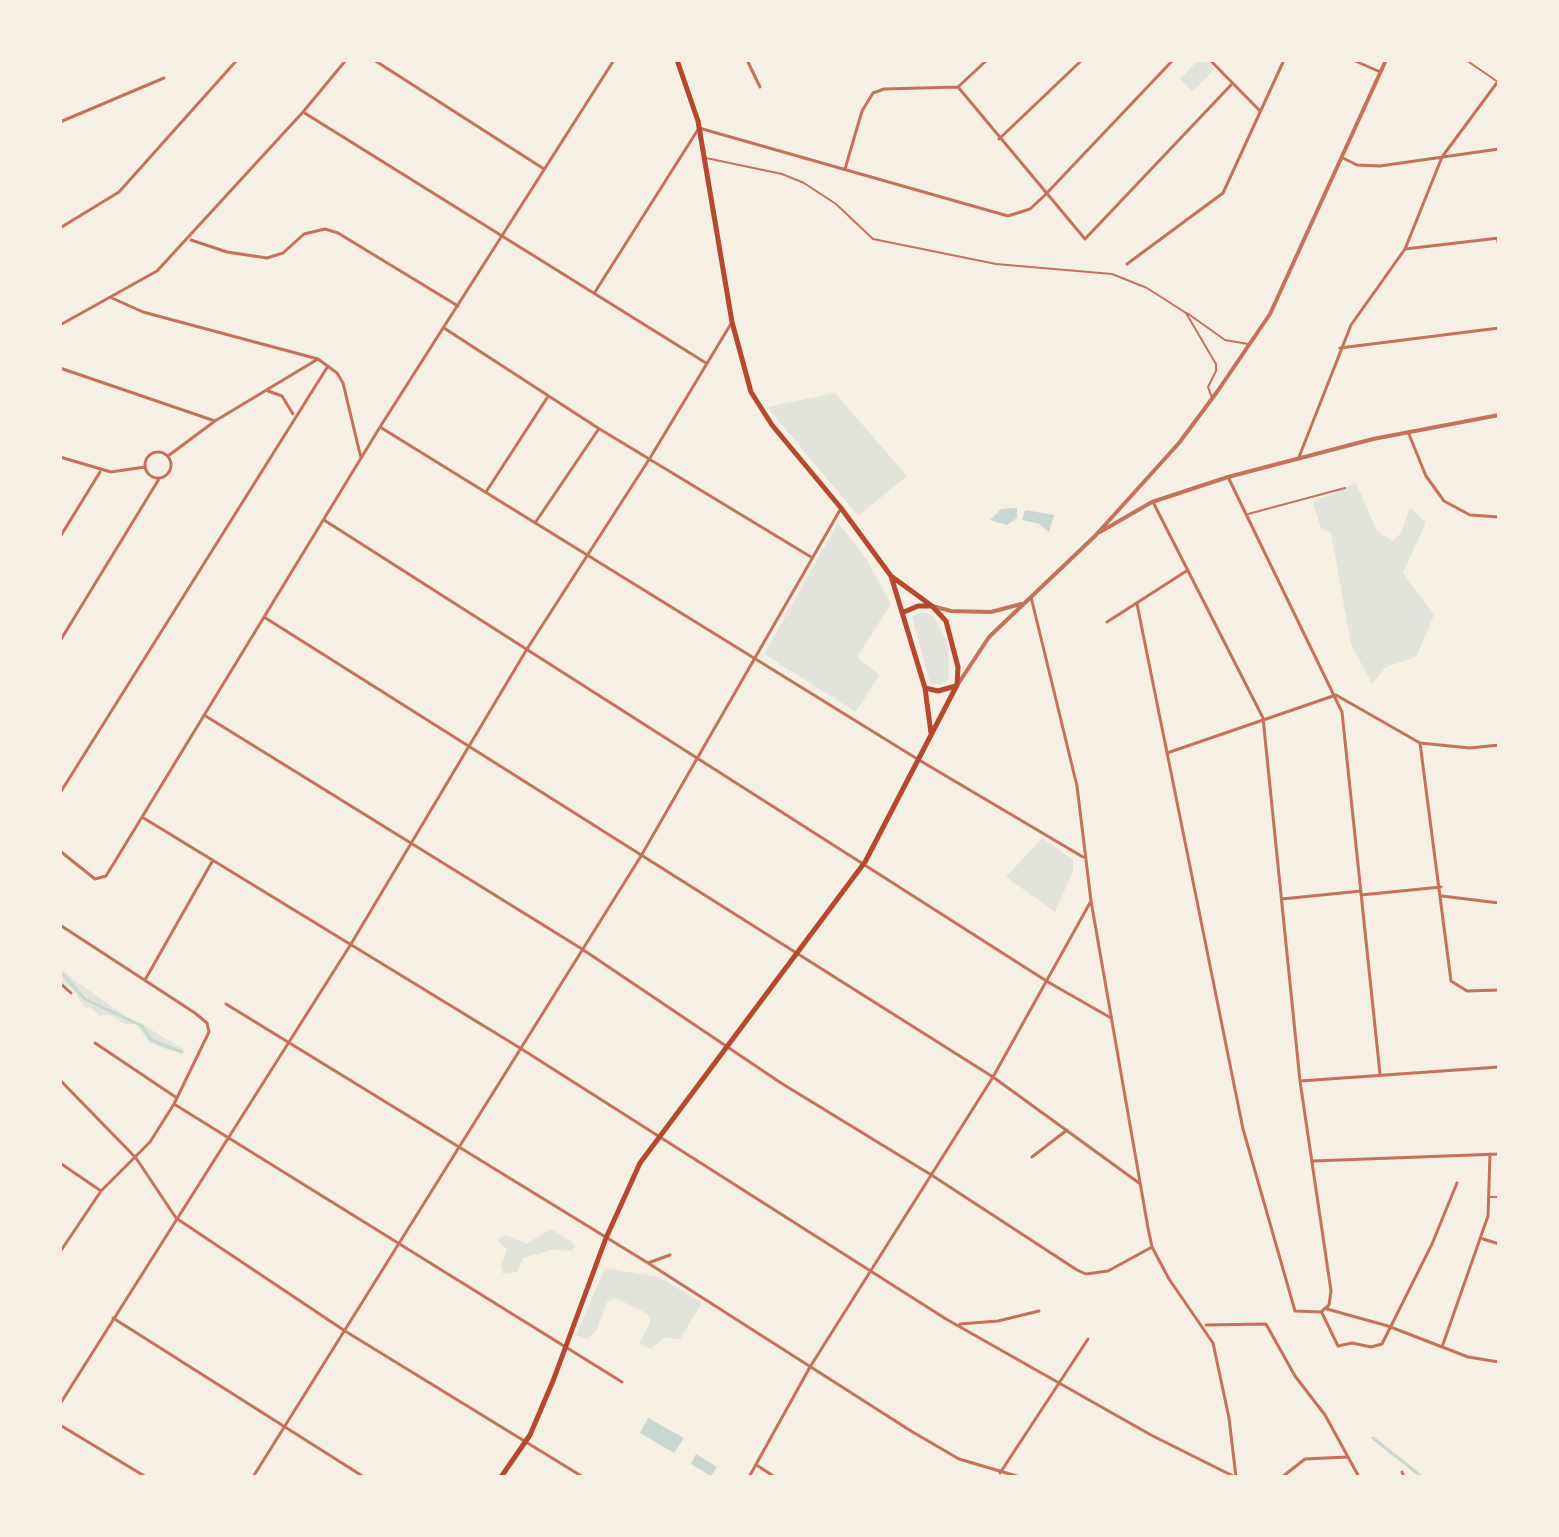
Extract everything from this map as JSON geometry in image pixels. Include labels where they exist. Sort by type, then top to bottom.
[{"type":"main road","points":[[677,60],[699,128],[732,322],[743,367],[759,409],[841,508],[891,576],[925,688],[931,734]]},
{"type":"main road","points":[[501,1477],[525,1442],[567,1351],[625,1192],[657,1136],[865,862],[957,685],[958,667],[946,621],[932,606],[891,576]]},
{"type":"main road","points":[[904,612],[918,606],[932,606]]},
{"type":"main road","points":[[925,688],[938,691],[957,685]]},
{"type":"street","points":[[60,228],[119,192],[237,60]]},
{"type":"street","points":[[60,325],[157,271],[303,112],[346,60]]},
{"type":"street","points":[[374,60],[544,169]]},
{"type":"street","points":[[60,851],[95,879],[106,876],[380,427],[614,60]]},
{"type":"street","points":[[747,60],[760,87]]},
{"type":"street","points":[[845,169],[862,111],[873,93],[884,89],[958,87],[987,60]]},
{"type":"street","points":[[999,139],[1082,60]]},
{"type":"street","points":[[595,292],[699,128],[998,216],[1018,215],[1045,195],[1173,60]]},
{"type":"street","points":[[1210,60],[1231,85],[1260,111]]},
{"type":"street","points":[[1127,264],[1218,199],[1284,60]]},
{"type":"street","points":[[1353,60],[1378,71]]},
{"type":"street","points":[[957,685],[977,651],[1095,536],[1179,443],[1250,344],[1270,314],[1343,158],[1378,71],[1386,60]]},
{"type":"street","points":[[60,122],[164,78]]},
{"type":"street","points":[[1299,457],[1351,325],[1405,249],[1442,157],[1498,81]]},
{"type":"street","points":[[958,87],[1045,195],[1085,239],[1231,85]]},
{"type":"street","points":[[303,112],[706,363]]},
{"type":"street","points":[[1343,158],[1357,165],[1380,166],[1499,149]]},
{"type":"street","points":[[189,239],[227,252],[267,258],[283,253],[304,234],[325,229],[348,238],[458,306]]},
{"type":"street","points":[[1405,249],[1498,238]]},
{"type":"street","points":[[111,298],[143,312],[318,359],[343,383],[361,458]]},
{"type":"street","points":[[60,1404],[286,1042],[351,944],[527,649],[589,556],[732,322]]},
{"type":"street","points":[[444,328],[598,428],[812,557]]},
{"type":"street","points":[[1340,348],[1499,328]]},
{"type":"street","points":[[145,467],[152,453],[168,456],[215,421],[318,359]]},
{"type":"street","points":[[60,793],[328,366]]},
{"type":"street","points":[[60,368],[215,421]]},
{"type":"street","points":[[268,391],[282,396],[294,416]]},
{"type":"street","points":[[486,492],[548,396]]},
{"type":"street","points":[[1095,536],[1152,502],[1228,477],[1408,432],[1499,415]]},
{"type":"street","points":[[380,427],[919,760],[1084,857]]},
{"type":"street","points":[[535,523],[598,428]]},
{"type":"street","points":[[1408,432],[1426,476],[1444,501],[1470,515],[1499,517]]},
{"type":"street","points":[[60,641],[159,479],[170,473],[168,456]]},
{"type":"street","points":[[60,457],[101,471],[122,472],[145,467]]},
{"type":"street","points":[[145,467],[151,477],[159,479]]},
{"type":"street","points":[[60,537],[101,471]]},
{"type":"street","points":[[1228,477],[1342,712],[1380,1074]]},
{"type":"street","points":[[1152,502],[1263,718],[1300,1081],[1331,1291],[1327,1309]]},
{"type":"street","points":[[253,1477],[700,760],[841,508]]},
{"type":"street","points":[[324,520],[865,862],[1048,982],[1111,1018]]},
{"type":"street","points":[[1107,622],[1188,570]]},
{"type":"street","points":[[1031,596],[1077,786],[1091,901],[1152,1247],[1176,1290],[1204,1325],[1213,1343],[1229,1418],[1235,1477]]},
{"type":"street","points":[[932,606],[951,611],[991,612],[1023,603]]},
{"type":"street","points":[[1137,604],[1243,1129],[1296,1312],[1321,1312],[1327,1309],[1388,1326],[1468,1357],[1499,1362]]},
{"type":"street","points":[[264,617],[993,1077],[1139,1183]]},
{"type":"street","points":[[1167,753],[1336,695],[1420,743],[1470,748],[1499,745]]},
{"type":"street","points":[[204,715],[582,949],[726,1046],[1086,1274],[1118,1267],[1152,1247]]},
{"type":"street","points":[[1420,743],[1451,981],[1467,991],[1499,990]]},
{"type":"street","points":[[142,817],[520,1048],[957,1325],[1235,1477]]},
{"type":"street","points":[[145,980],[213,860]]},
{"type":"street","points":[[1282,899],[1441,887]]},
{"type":"street","points":[[1442,896],[1499,903]]},
{"type":"street","points":[[749,1477],[810,1367],[993,1077],[1091,901]]},
{"type":"street","points":[[60,925],[207,1023],[209,1032],[174,1104],[136,1158],[101,1191],[60,1252]]},
{"type":"street","points":[[60,983],[71,993]]},
{"type":"street","points":[[226,1004],[648,1263],[959,1459],[1020,1477]]},
{"type":"street","points":[[95,1043],[177,1098]]},
{"type":"street","points":[[1300,1081],[1499,1067]]},
{"type":"street","points":[[60,1080],[136,1158],[176,1218],[345,1331],[583,1477]]},
{"type":"street","points":[[174,1104],[228,1134],[567,1351],[622,1382]]},
{"type":"street","points":[[1032,1157],[1067,1130]]},
{"type":"street","points":[[1442,1347],[1482,1239],[1490,1197],[1490,1154]]},
{"type":"street","points":[[1313,1161],[1499,1154]]},
{"type":"street","points":[[60,1163],[101,1191]]},
{"type":"street","points":[[1321,1312],[1338,1346],[1352,1343],[1379,1346],[1432,1244],[1457,1183]]},
{"type":"street","points":[[1482,1239],[1499,1244]]},
{"type":"street","points":[[648,1263],[670,1255]]},
{"type":"street","points":[[957,1325],[998,1321],[1039,1311]]},
{"type":"street","points":[[113,1318],[364,1477]]},
{"type":"street","points":[[1204,1325],[1266,1324],[1295,1376],[1325,1415],[1359,1477]]},
{"type":"street","points":[[1000,1473],[1088,1339]]},
{"type":"street","points":[[60,1425],[146,1477]]},
{"type":"street","points":[[1282,1477],[1305,1459],[1347,1457]]},
{"type":"street","points":[[757,1465],[775,1477]]},
{"type":"street","points":[[1402,1472],[1404,1477]]},
{"type":"lane","points":[[1466,60],[1498,81]]},
{"type":"lane","points":[[705,157],[782,174],[804,183],[836,204],[873,239],[996,264],[1112,274],[1147,288],[1225,340],[1250,344]]},
{"type":"lane","points":[[1498,238],[1499,250]]},
{"type":"lane","points":[[1186,313],[1217,367],[1208,387],[1212,399]]},
{"type":"lane","points":[[1247,514],[1345,488]]},
{"type":"lane","points":[[1490,1197],[1499,1197]]},
{"type":"shaded area","points":[[1198,60],[1207,60],[1215,69],[1192,92],[1180,79]]},
{"type":"shaded area","points":[[835,393],[907,476],[858,516],[767,407]]},
{"type":"shaded area","points":[[1356,483],[1377,531],[1393,541],[1401,533],[1410,508],[1426,522],[1403,573],[1434,615],[1416,657],[1386,667],[1372,684],[1351,644],[1331,533],[1321,529],[1313,502]]},
{"type":"shaded area","points":[[1017,508],[1017,518],[1007,525],[990,520],[1001,509]]},
{"type":"shaded area","points":[[1025,510],[1054,515],[1049,532],[1039,524],[1022,520]]},
{"type":"shaded area","points":[[838,523],[864,555],[891,604],[857,657],[879,675],[856,712],[764,654]]},
{"type":"shaded area","points":[[921,612],[933,615],[948,644],[949,679],[940,685],[930,683],[912,617]]},
{"type":"shaded area","points":[[1042,838],[1073,860],[1073,871],[1055,912],[1006,877]]},
{"type":"shaded area","points":[[60,967],[137,1024],[125,1024],[108,1014],[100,1016],[90,1007],[86,1008],[70,987],[60,981]]},
{"type":"shaded area","points":[[141,1022],[185,1050],[171,1051],[149,1042],[138,1026]]},
{"type":"shaded area","points":[[551,1229],[571,1241],[575,1246],[572,1251],[552,1250],[523,1258],[517,1272],[503,1274],[501,1265],[507,1250],[497,1240],[506,1235],[526,1244]]},
{"type":"shaded area","points":[[605,1268],[659,1277],[702,1303],[680,1339],[664,1338],[651,1349],[639,1343],[650,1323],[648,1314],[615,1298],[607,1302],[596,1331],[587,1339],[576,1335]]},
{"type":"shaded area","points":[[648,1418],[684,1438],[674,1453],[640,1433]]},
{"type":"shaded area","points":[[696,1454],[717,1467],[711,1476],[691,1464]]},
{"type":"waterway","points":[[60,971],[85,999],[142,1026],[151,1040],[182,1052]]},
{"type":"waterway","points":[[1373,1438],[1422,1477]]}]
